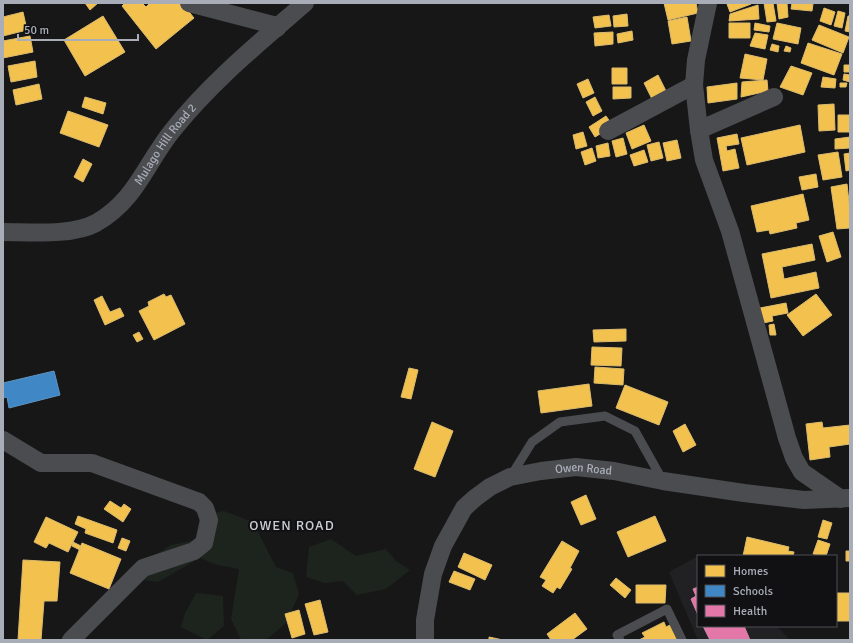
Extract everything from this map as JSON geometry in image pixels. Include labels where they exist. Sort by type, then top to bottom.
[{"type":"street","points":[[189,3],[273,25],[277,28]]},
{"type":"street","name":"Mulago Hill Road 2","points":[[3,232],[70,231],[94,224],[113,211],[129,196],[171,131],[221,76],[305,3]]},
{"type":"street","points":[[708,3],[697,52],[694,85],[704,160],[730,231],[787,438],[794,458],[802,472],[846,498]]},
{"type":"street","points":[[608,132],[694,85]]},
{"type":"street","points":[[699,130],[774,97]]},
{"type":"street","points":[[3,440],[41,463],[92,463],[199,502],[205,508],[209,520],[204,543],[194,551],[143,568],[71,640]]},
{"type":"street","name":"Owen Road","points":[[425,640],[425,620],[433,574],[443,546],[464,508],[490,487],[510,477],[541,471],[576,467],[614,471],[663,481],[744,493],[804,500],[846,498]]},
{"type":"lane","points":[[510,477],[532,442],[560,422],[605,416],[635,431],[663,481]]},
{"type":"lane","points":[[620,640],[617,635],[667,609],[682,640]]},
{"type":"shaded area","points":[[224,511],[253,522],[276,567],[293,573],[299,594],[286,623],[266,640],[241,640],[231,619],[239,569],[217,565],[200,558],[158,582],[142,580],[140,564],[171,545],[196,540],[203,515]]},
{"type":"shaded area","points":[[331,539],[356,556],[386,549],[396,561],[410,570],[386,589],[357,595],[343,581],[325,583],[306,577],[309,547]]},
{"type":"shaded area","points":[[697,557],[697,627],[778,627],[790,640],[698,640],[669,572]]},
{"type":"shaded area","points":[[196,593],[223,596],[224,626],[207,640],[181,627],[185,613]]},
{"type":"building: Homes","points":[[85,3],[98,3],[90,10]]},
{"type":"building: Homes","points":[[125,3],[142,3],[146,7],[150,3],[182,3],[194,18],[156,49],[122,6]]},
{"type":"building: Homes","points":[[664,3],[696,3],[698,13],[668,20]]},
{"type":"building: Homes","points":[[764,3],[773,3],[776,21],[767,22]]},
{"type":"building: Homes","points":[[777,3],[787,3],[788,17],[779,19]]},
{"type":"building: Homes","points":[[792,3],[813,4],[812,11],[791,9]]},
{"type":"building: Homes","points":[[727,4],[751,4],[730,12]]},
{"type":"building: Homes","points":[[758,5],[759,19],[729,21],[730,14]]},
{"type":"building: Homes","points":[[824,8],[835,12],[831,25],[820,21]]},
{"type":"building: Homes","points":[[838,11],[845,13],[842,28],[834,26]]},
{"type":"building: Homes","points":[[23,12],[27,30],[3,36],[3,17]]},
{"type":"building: Homes","points":[[627,14],[628,26],[614,27],[613,16]]},
{"type":"building: Homes","points":[[609,15],[611,26],[595,28],[593,17]]},
{"type":"building: Homes","points":[[103,16],[125,52],[85,76],[64,40]]},
{"type":"building: Homes","points":[[848,16],[850,16],[850,32],[845,31]]},
{"type":"building: Homes","points":[[687,17],[691,41],[672,44],[668,21]]},
{"type":"building: Homes","points":[[729,23],[750,23],[750,38],[729,38]]},
{"type":"building: Homes","points":[[755,23],[770,26],[769,32],[754,30]]},
{"type":"building: Homes","points":[[777,23],[801,28],[798,44],[773,39]]},
{"type":"building: Homes","points":[[819,25],[849,37],[843,53],[812,40]]},
{"type":"building: Homes","points":[[632,31],[633,40],[618,43],[617,34]]},
{"type":"building: Homes","points":[[613,32],[613,44],[595,46],[594,33]]},
{"type":"building: Homes","points":[[755,33],[768,35],[765,49],[750,46]]},
{"type":"building: Homes","points":[[30,36],[33,52],[3,58],[3,41]]},
{"type":"building: Homes","points":[[808,43],[842,54],[834,75],[801,63]]},
{"type":"building: Homes","points":[[772,44],[779,46],[778,52],[770,50]]},
{"type":"building: Homes","points":[[786,46],[791,48],[790,52],[784,51]]},
{"type":"building: Homes","points":[[745,54],[767,59],[763,80],[740,78]]},
{"type":"building: Homes","points":[[35,61],[37,77],[11,82],[8,66]]},
{"type":"building: Homes","points":[[844,65],[850,65],[850,72],[844,72]]},
{"type":"building: Homes","points":[[791,66],[812,73],[803,95],[780,87]]},
{"type":"building: Homes","points":[[612,68],[627,68],[627,84],[612,84]]},
{"type":"building: Homes","points":[[844,74],[850,75],[850,82],[843,80]]},
{"type":"building: Homes","points":[[658,75],[668,95],[654,103],[644,83]]},
{"type":"building: Homes","points":[[823,77],[836,79],[835,88],[821,87]]},
{"type":"building: Homes","points":[[588,79],[594,93],[583,98],[577,84]]},
{"type":"building: Homes","points":[[767,80],[768,91],[741,97],[742,82]]},
{"type":"building: Homes","points":[[737,83],[737,99],[708,103],[707,87]]},
{"type":"building: Homes","points":[[840,83],[847,83],[846,87],[840,87]]},
{"type":"building: Homes","points":[[39,84],[42,99],[16,105],[13,90]]},
{"type":"building: Homes","points":[[613,87],[631,87],[631,98],[613,99]]},
{"type":"building: Homes","points":[[85,97],[106,103],[103,114],[82,107]]},
{"type":"building: Homes","points":[[595,97],[602,111],[593,116],[586,102]]},
{"type":"building: Homes","points":[[834,104],[835,130],[819,131],[818,105]]},
{"type":"building: Homes","points":[[68,111],[108,125],[99,147],[60,133]]},
{"type":"building: Homes","points":[[838,115],[850,115],[850,132],[838,132]]},
{"type":"building: Homes","points":[[606,116],[613,126],[595,137],[589,127]]},
{"type":"building: Homes","points":[[644,125],[651,141],[632,149],[626,133]]},
{"type":"building: Homes","points":[[800,125],[805,152],[747,165],[741,138]]},
{"type":"building: Homes","points":[[583,132],[587,146],[576,149],[573,135]]},
{"type":"building: Homes","points":[[737,134],[739,144],[726,146],[727,151],[735,149],[739,168],[723,171],[717,138]]},
{"type":"building: Homes","points":[[850,137],[850,148],[835,149],[835,139]]},
{"type":"building: Homes","points":[[623,138],[627,154],[616,157],[612,141]]},
{"type":"building: Homes","points":[[677,140],[681,158],[667,161],[663,143]]},
{"type":"building: Homes","points":[[659,142],[663,158],[651,161],[647,145]]},
{"type":"building: Homes","points":[[608,143],[610,156],[598,158],[596,146]]},
{"type":"building: Homes","points":[[592,148],[596,161],[585,165],[581,152]]},
{"type":"building: Homes","points":[[644,150],[648,162],[634,166],[630,155]]},
{"type":"building: Homes","points":[[838,152],[842,177],[823,180],[818,155]]},
{"type":"building: Homes","points":[[850,153],[850,170],[846,171],[844,154]]},
{"type":"building: Homes","points":[[83,159],[92,164],[83,182],[74,177]]},
{"type":"building: Homes","points":[[816,174],[818,187],[802,190],[799,177]]},
{"type":"building: Homes","points":[[847,184],[850,228],[837,229],[831,187]]},
{"type":"building: Homes","points":[[803,194],[809,220],[796,223],[797,228],[770,234],[769,230],[757,232],[751,206]]},
{"type":"building: Homes","points":[[833,232],[841,257],[827,262],[819,236]]},
{"type":"building: Homes","points":[[812,244],[815,260],[782,267],[784,279],[816,272],[819,288],[771,298],[762,254]]},
{"type":"building: Homes","points":[[164,294],[166,297],[171,295],[185,324],[154,340],[139,311],[149,306],[148,302]]},
{"type":"building: Homes","points":[[816,294],[832,315],[803,336],[787,315]]},
{"type":"building: Homes","points":[[102,296],[110,312],[120,308],[124,316],[105,325],[94,300]]},
{"type":"building: Homes","points":[[786,303],[788,313],[772,316],[773,321],[763,323],[760,308]]},
{"type":"building: Homes","points":[[774,324],[776,335],[770,335],[769,325]]},
{"type":"building: Homes","points":[[626,329],[626,341],[594,342],[593,330]]},
{"type":"building: Homes","points":[[139,332],[143,339],[137,342],[133,335]]},
{"type":"building: Homes","points":[[592,347],[622,348],[621,366],[591,365]]},
{"type":"building: Homes","points":[[595,367],[624,369],[623,385],[594,383]]},
{"type":"building: Homes","points":[[409,368],[418,370],[411,399],[401,397]]},
{"type":"building: Homes","points":[[589,384],[592,406],[541,413],[538,391]]},
{"type":"building: Homes","points":[[625,385],[668,402],[659,425],[616,408]]},
{"type":"building: Homes","points":[[432,422],[453,431],[435,477],[414,469]]},
{"type":"building: Homes","points":[[822,422],[823,428],[850,425],[850,444],[829,447],[830,457],[810,460],[806,424]]},
{"type":"building: Homes","points":[[685,424],[696,445],[683,452],[673,431]]},
{"type":"building: Homes","points":[[586,495],[596,519],[581,525],[571,502]]},
{"type":"building: Homes","points":[[110,501],[121,508],[124,504],[131,509],[123,522],[104,509]]},
{"type":"building: Homes","points":[[78,516],[117,530],[113,543],[85,533],[86,529],[75,524]]},
{"type":"building: Homes","points":[[655,516],[666,541],[628,557],[617,532]]},
{"type":"building: Homes","points":[[46,517],[78,532],[68,552],[49,543],[46,548],[34,542]]},
{"type":"building: Homes","points":[[823,520],[832,523],[827,539],[818,537]]},
{"type":"building: Homes","points":[[747,537],[789,547],[788,551],[794,552],[793,555],[743,555]]},
{"type":"building: Homes","points":[[122,538],[130,541],[126,551],[118,548]]},
{"type":"building: Homes","points":[[818,540],[830,544],[826,555],[813,554]]},
{"type":"building: Homes","points":[[562,541],[579,551],[570,568],[572,569],[560,589],[557,587],[553,593],[542,586],[546,580],[540,577]]},
{"type":"building: Homes","points":[[73,542],[81,546],[80,550],[72,546]]},
{"type":"building: Homes","points":[[82,543],[121,559],[109,589],[70,573]]},
{"type":"building: Homes","points":[[846,551],[850,551],[850,561],[846,561]]},
{"type":"building: Homes","points":[[464,553],[492,565],[485,580],[458,567]]},
{"type":"building: Homes","points":[[23,560],[60,562],[57,601],[44,601],[41,640],[18,640]]},
{"type":"building: Homes","points":[[454,571],[475,579],[470,590],[449,582]]},
{"type":"building: Homes","points":[[616,578],[631,590],[625,598],[610,585]]},
{"type":"building: Homes","points":[[636,585],[666,585],[665,603],[636,603]]},
{"type":"building: Homes","points":[[837,593],[850,593],[850,621],[837,621]]},
{"type":"building: Homes","points":[[320,600],[328,632],[314,635],[305,604]]},
{"type":"building: Homes","points":[[299,610],[305,634],[292,638],[285,614]]},
{"type":"building: Homes","points":[[575,613],[587,629],[572,640],[551,640],[547,634]]},
{"type":"building: Homes","points":[[664,622],[666,627],[670,625],[678,640],[639,640],[645,637],[642,633]]},
{"type":"building: Homes","points":[[489,637],[503,640],[489,640]]},
{"type":"building: Schools","points":[[54,371],[60,395],[9,408],[7,397],[3,398],[3,383]]},
{"type":"building: Health","points":[[697,587],[697,613],[691,599],[696,596],[693,589]]},
{"type":"building: Health","points":[[704,627],[744,627],[750,640],[710,640]]},
{"type":"district","name":"OWEN ROAD","points":[[292,525]]}]
